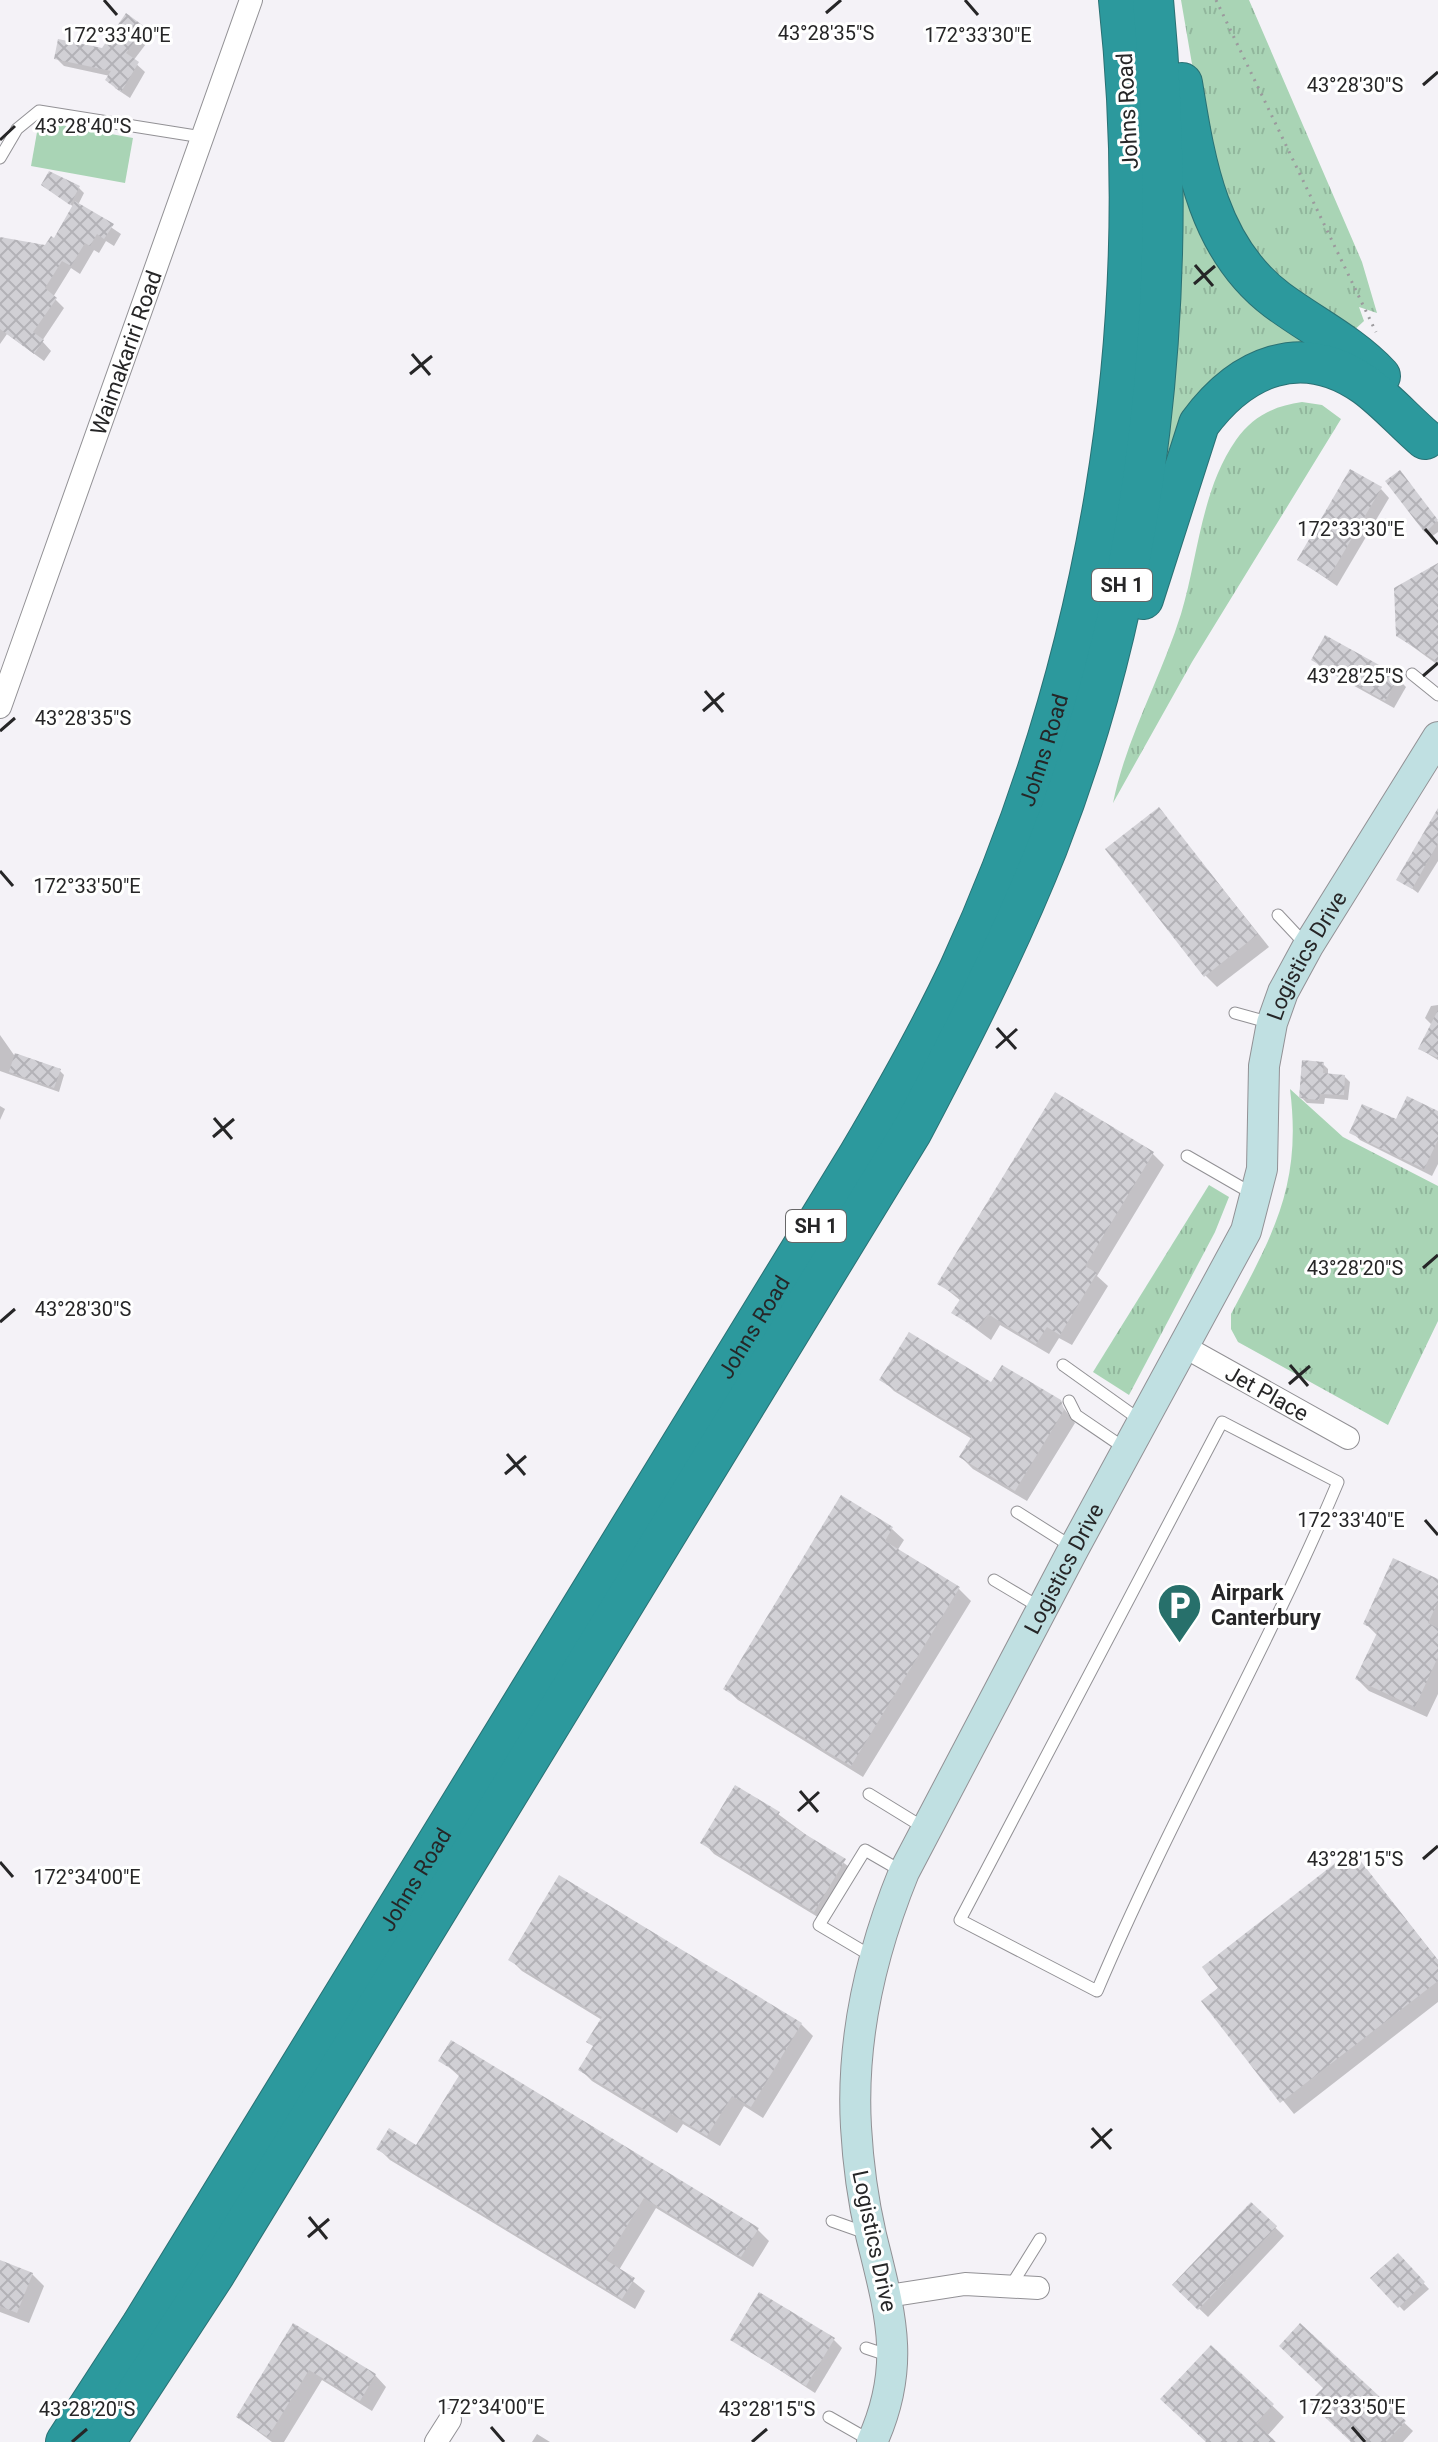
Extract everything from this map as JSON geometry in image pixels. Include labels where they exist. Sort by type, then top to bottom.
[{"type":"highway","name":"Johns Road","points":[[66,2442],[150,2311],[859,1155],[928,1031],[988,903],[1017,831],[1062,697],[1097,550],[1115,439],[1131,242],[1128,100],[1119,0]]},
{"type":"highway","name":"Johns Road","points":[[105,2442],[214,2275],[912,1131],[978,1007],[1048,846],[1073,775],[1112,634],[1147,455],[1160,315],[1162,109],[1153,0]]},
{"type":"highway","points":[[1168,0],[1201,187],[1224,237],[1256,281],[1274,298],[1369,364],[1410,410],[1432,448]]},
{"type":"highway","points":[[912,1131],[966,1052],[1010,977],[1044,898],[1098,745],[1191,441],[1214,404],[1228,389],[1261,370],[1285,363],[1315,363],[1365,385],[1432,448]]},
{"type":"street","name":"Waimakariri Road","points":[[0,707],[251,0]]},
{"type":"street","name":"Logistics Drive","points":[[872,2442],[882,2419],[895,2357],[888,2296],[871,2234],[859,2168],[855,2086],[858,2039],[874,1958],[904,1872],[926,1829],[1246,1231],[1257,1196],[1264,1146],[1264,1066],[1272,1023],[1308,946],[1438,737]]},
{"type":"street","name":"Jet Place","points":[[1185,1347],[1348,1438]]},
{"type":"street","points":[[888,2296],[965,2284],[1012,2284],[1038,2288]]},
{"type":"street","points":[[436,2442],[450,2420]]},
{"type":"lane","points":[[0,158],[17,129],[39,111],[202,137]]},
{"type":"lane","points":[[1412,674],[1438,695]]},
{"type":"lane","points":[[1278,915],[1308,946]]},
{"type":"lane","points":[[1235,1013],[1272,1023]]},
{"type":"lane","points":[[1187,1156],[1257,1196]]},
{"type":"lane","points":[[1063,1365],[1144,1423]]},
{"type":"lane","points":[[1069,1401],[1076,1415],[1129,1451]]},
{"type":"lane","points":[[1222,1422],[1338,1482],[1279,1615],[1168,1837],[1097,1991],[960,1920],[1222,1422]]},
{"type":"lane","points":[[1017,1512],[1074,1548]]},
{"type":"lane","points":[[994,1580],[1042,1609]]},
{"type":"lane","points":[[869,1794],[926,1829]]},
{"type":"lane","points":[[874,1958],[819,1925],[865,1850],[904,1872]]},
{"type":"lane","points":[[832,2221],[871,2234]]},
{"type":"lane","points":[[1012,2284],[1040,2239]]},
{"type":"lane","points":[[866,2348],[895,2357]]},
{"type":"lane","points":[[829,2417],[872,2442]]},
{"type":"path","points":[[1216,0],[1380,340]]},
{"type":"green space","points":[[1181,0],[1249,0],[1362,262],[1377,313],[1359,307],[1364,321],[1349,335],[1305,308],[1239,236],[1203,128]]},
{"type":"green space","points":[[39,121],[133,138],[125,183],[31,166]]},
{"type":"green space","points":[[1182,165],[1329,345],[1292,351],[1162,485],[1179,326]]},
{"type":"green space","points":[[1302,402],[1322,405],[1341,419],[1192,662],[1113,803],[1126,755],[1181,614],[1208,502],[1224,460],[1236,440],[1257,418],[1273,409]]},
{"type":"green space","points":[[1290,1089],[1343,1137],[1438,1186],[1438,1321],[1388,1425],[1238,1342],[1231,1329],[1231,1314],[1272,1232],[1288,1181],[1293,1123]]},
{"type":"green space","points":[[1209,1185],[1229,1197],[1215,1232],[1129,1395],[1093,1372]]},
{"type":"building","points":[[126,13],[145,27],[126,53],[139,62],[121,92],[105,80],[111,71],[54,59],[58,39],[102,48]]},
{"type":"building","points":[[49,171],[80,186],[70,205],[41,185]]},
{"type":"building","points":[[75,201],[114,224],[104,239],[97,234],[90,246],[85,243],[71,266],[62,261],[45,288],[57,298],[33,332],[44,340],[34,354],[0,329],[0,237],[45,245],[51,236],[54,238]]},
{"type":"building","points":[[1350,469],[1382,487],[1328,579],[1297,560]]},
{"type":"building","points":[[1400,470],[1438,520],[1425,533],[1385,481]]},
{"type":"building","points":[[1438,563],[1438,662],[1396,636],[1394,588]]},
{"type":"building","points":[[1325,635],[1399,676],[1385,701],[1311,660]]},
{"type":"building","points":[[1159,807],[1258,934],[1204,977],[1105,849]]},
{"type":"building","points":[[1438,808],[1438,843],[1412,889],[1396,880]]},
{"type":"building","points":[[1438,1010],[1438,1058],[1418,1049]]},
{"type":"building","points":[[15,1053],[61,1069],[54,1088],[9,1072]]},
{"type":"building","points":[[1302,1060],[1324,1062],[1323,1073],[1345,1075],[1344,1095],[1320,1094],[1319,1100],[1299,1098]]},
{"type":"building","points":[[1055,1092],[1154,1152],[1085,1266],[1097,1273],[1060,1335],[1047,1327],[1036,1344],[988,1314],[978,1329],[951,1313],[961,1298],[937,1284]]},
{"type":"building","points":[[1407,1096],[1438,1111],[1438,1140],[1424,1169],[1349,1133],[1362,1104],[1396,1119]]},
{"type":"building","points":[[909,1332],[991,1382],[1002,1365],[1061,1400],[1064,1410],[1015,1491],[959,1457],[972,1436],[879,1380]]},
{"type":"building","points":[[841,1495],[893,1527],[885,1541],[960,1587],[851,1766],[723,1689]]},
{"type":"building","points":[[1393,1558],[1438,1579],[1438,1602],[1428,1623],[1438,1628],[1438,1657],[1415,1707],[1355,1679],[1378,1631],[1363,1624]]},
{"type":"building","points":[[735,1785],[780,1812],[777,1817],[846,1859],[814,1912],[700,1843]]},
{"type":"building","points":[[1352,1850],[1438,1960],[1438,1981],[1280,2103],[1201,2001],[1218,1988],[1202,1967]]},
{"type":"building","points":[[559,1875],[802,2023],[751,2107],[732,2096],[707,2136],[670,2113],[665,2122],[578,2070],[593,2046],[586,2042],[602,2017],[508,1960]]},
{"type":"building","points":[[451,2040],[759,2228],[741,2257],[644,2198],[606,2260],[635,2278],[622,2299],[376,2149],[389,2128],[416,2145],[460,2074],[438,2061]]},
{"type":"building","points":[[1251,2202],[1277,2226],[1198,2310],[1172,2285]]},
{"type":"building","points":[[1398,2253],[1425,2282],[1398,2308],[1370,2278]]},
{"type":"building","points":[[0,2260],[33,2273],[17,2313],[0,2306]]},
{"type":"building","points":[[759,2292],[835,2338],[806,2386],[730,2340]]},
{"type":"building","points":[[293,2323],[376,2374],[360,2401],[309,2370],[268,2437],[236,2417]]},
{"type":"building","points":[[1300,2323],[1406,2421],[1386,2442],[1351,2442],[1309,2402],[1323,2388],[1279,2346]]},
{"type":"building","points":[[1211,2345],[1274,2404],[1256,2423],[1276,2442],[1206,2442],[1160,2399]]},
{"type":"place","name":"Airpark Canterbury","points":[[1180,1644]]}]
